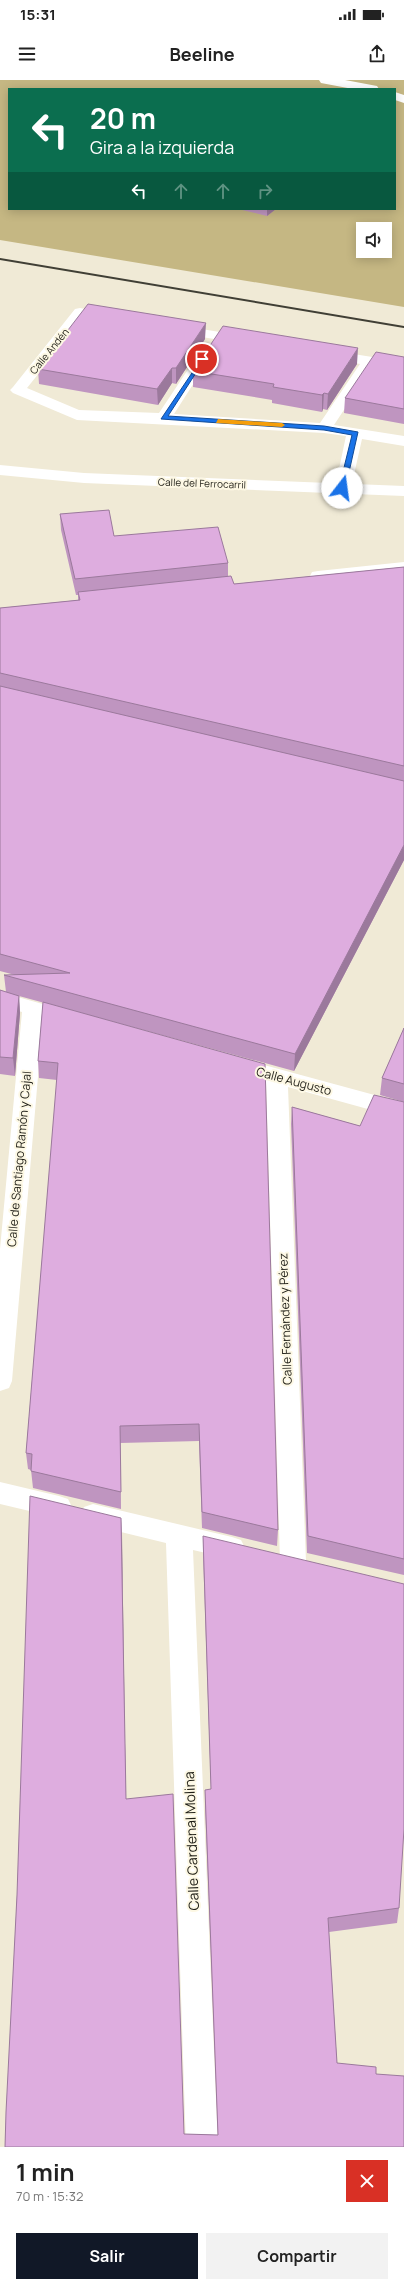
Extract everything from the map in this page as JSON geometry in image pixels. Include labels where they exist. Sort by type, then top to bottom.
[{"type":"street","points":[[325,80],[368,88]]},
{"type":"street","name":"Calle Andén","points":[[127,321],[80,312],[18,390],[77,415],[164,418]]},
{"type":"street","points":[[159,326],[261,343]]},
{"type":"street","points":[[217,336],[164,418],[324,428],[404,441]]},
{"type":"street","points":[[315,352],[404,366]]},
{"type":"street","points":[[324,428],[369,361]]},
{"type":"street","points":[[342,488],[355,433]]},
{"type":"street","name":"Calle del Ferrocarril","points":[[0,470],[84,478],[404,491]]},
{"type":"street","points":[[301,578],[404,567]]},
{"type":"street","points":[[0,999],[94,1025]]},
{"type":"street","name":"Calle de Santiago Ramón y Cajal","points":[[0,1381],[33,1008]]},
{"type":"street","name":"Calle Augusto","points":[[246,1068],[404,1111]]},
{"type":"street","name":"Calle Fernández y Pérez","points":[[180,1535],[283,1560],[277,1076]]},
{"type":"street","points":[[0,1493],[180,1535]]},
{"type":"street","name":"Calle Cardenal Molina","points":[[180,1535],[202,2147]]},
{"type":"shaded area","points":[[0,80],[404,80],[404,307],[0,240]]},
{"type":"building","points":[[88,304],[206,323],[176,368],[172,368],[157,389],[38,369]]},
{"type":"building","points":[[223,326],[358,348],[328,394],[324,393],[322,395],[273,387],[274,384],[193,371]]},
{"type":"building","points":[[376,352],[404,357],[404,409],[345,398]]},
{"type":"building","points":[[109,510],[114,536],[218,527],[228,563],[75,579],[60,514]]},
{"type":"building","points":[[404,567],[404,766],[0,673],[0,608],[80,600],[78,592],[231,576],[234,584]]},
{"type":"building","points":[[0,686],[404,781],[404,845],[295,1054],[4,975],[70,973],[0,954]]},
{"type":"building","points":[[0,990],[19,996],[13,1058],[0,1057]]},
{"type":"building","points":[[43,1002],[265,1064],[278,1530],[202,1512],[199,1424],[120,1426],[121,1492],[31,1471],[32,1454],[26,1453],[58,1063],[38,1061]]},
{"type":"building","points":[[404,1028],[404,1084],[382,1078]]},
{"type":"building","points":[[374,1095],[404,1102],[404,1559],[308,1536],[292,1107],[360,1126]]},
{"type":"building","points":[[30,1496],[121,1518],[126,1799],[173,1794],[184,2134],[218,2135],[205,1790],[211,1789],[203,1536],[404,1584],[404,1829],[399,1908],[328,1918],[337,2063],[376,2067],[376,2074],[404,2076],[404,2147],[5,2147],[17,1895]]},
{"type":"railway","points":[[0,259],[404,327]]},
{"type":"slow traffic","points":[[218,421],[282,425]]},
{"type":"route","points":[[202,359],[164,418],[324,428],[355,433],[347,473],[342,488]]}]
